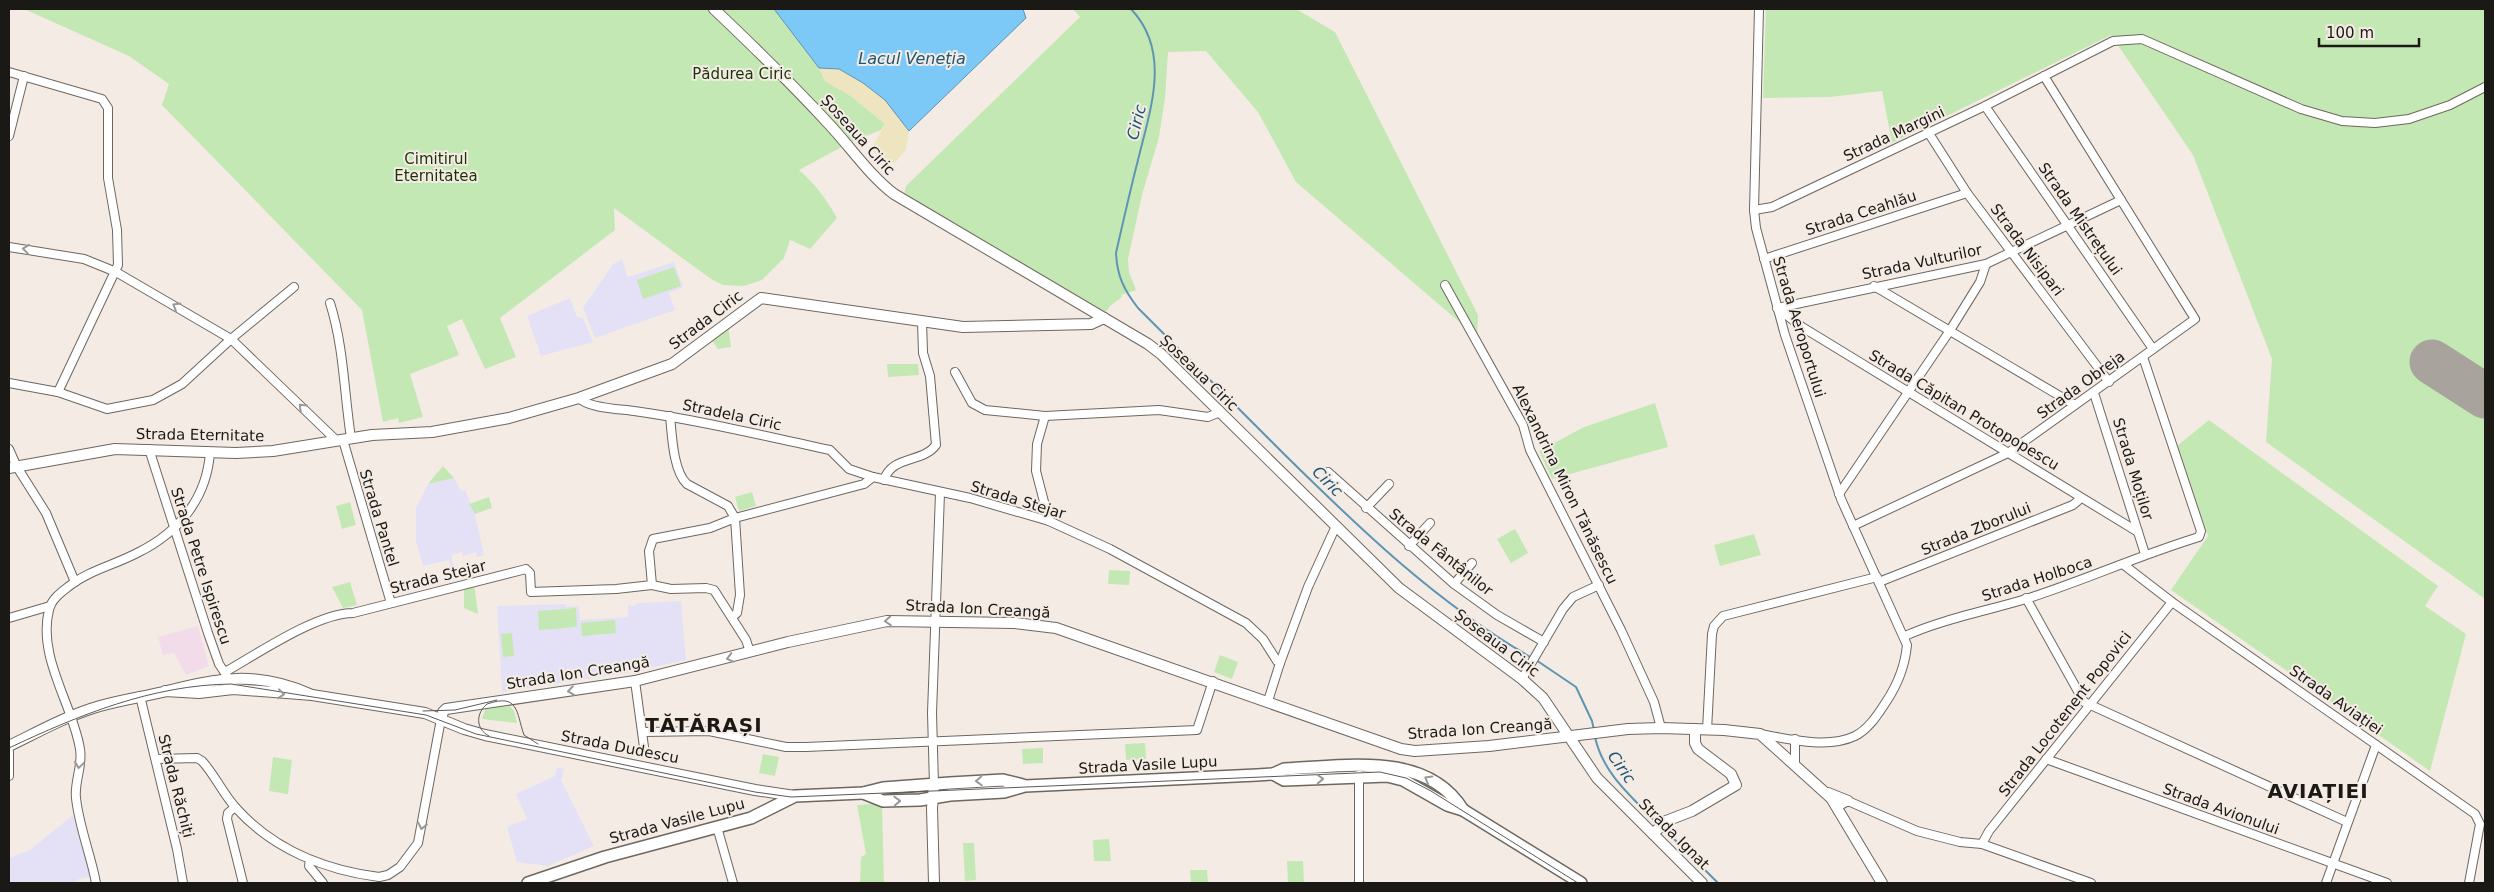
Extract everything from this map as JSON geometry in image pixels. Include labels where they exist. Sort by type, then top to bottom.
[{"type":"main road","name":"Strada Vasile Lupu","points":[[863,793],[883,801],[1004,792],[1025,786],[1273,774],[1284,780],[1391,767],[1421,775],[1452,793],[1463,810],[1581,883]]},
{"type":"main road","name":"Strada Vasile Lupu","points":[[528,883],[542,881],[604,856],[750,818],[795,796],[863,793],[883,788],[1003,780],[1025,786]]},
{"type":"street","name":"Șoseaua Ciric","points":[[714,9],[814,108],[848,144],[866,168],[894,194],[1155,349],[1336,526],[1417,602],[1524,675],[1550,707],[1567,737]]},
{"type":"street","name":"Strada Aeroportului","points":[[1759,9],[1754,210],[1764,259],[1777,308],[1839,494],[1905,636]]},
{"type":"street","name":"Strada Margini","points":[[1754,210],[1772,207],[1985,106],[2113,41],[2142,39],[2301,109],[2342,121],[2375,123],[2409,119],[2450,105],[2485,87]]},
{"type":"street","points":[[9,72],[102,99],[107,104],[109,186],[119,250],[116,272],[58,392]]},
{"type":"street","points":[[9,136],[24,76]]},
{"type":"street","points":[[2044,76],[2121,200]]},
{"type":"street","name":"Strada Mistrețului","points":[[1985,106],[2153,349]]},
{"type":"street","name":"Strada Nisipari","points":[[1928,132],[1967,193],[2109,382]]},
{"type":"street","name":"Strada Ceahlău","points":[[1764,259],[1967,193]]},
{"type":"street","name":"Strada Vulturilor","points":[[1777,308],[1874,286],[1986,264],[2121,200]]},
{"type":"street","name":"Strada Obreja","points":[[1853,526],[2008,453],[2195,319],[2121,200]]},
{"type":"street","points":[[9,247],[84,259],[116,272],[231,339],[344,440]]},
{"type":"street","points":[[1839,494],[1949,332],[1980,282],[1986,264]]},
{"type":"street","name":"Alexandrina Miron Tănăsescu","points":[[1445,285],[1473,337],[1506,391],[1523,425],[1530,450],[1654,702],[1661,728]]},
{"type":"street","points":[[1874,286],[1949,332],[2076,405]]},
{"type":"street","points":[[9,383],[58,392],[107,409],[153,400],[182,384],[231,339],[294,287]]},
{"type":"street","name":"Strada Ciric","points":[[421,432],[509,418],[579,398],[681,359],[761,298],[963,327],[1091,324],[1104,318]]},
{"type":"street","name":"Strada Pantel","points":[[330,303],[342,348],[345,396],[344,440],[391,603]]},
{"type":"street","name":"Strada Căpitan Protopopescu","points":[[1777,308],[1802,327],[2138,532]]},
{"type":"street","points":[[884,480],[889,468],[894,464],[929,450],[936,444],[930,376],[923,353],[922,320]]},
{"type":"street","name":"Strada Holboca","points":[[1905,636],[2026,598],[2124,564],[2145,554],[2199,537],[2201,531],[2143,357]]},
{"type":"street","points":[[954,372],[964,391],[977,407],[1044,416],[1160,410],[1208,417],[1220,412]]},
{"type":"street","name":"Strada Moților","points":[[2094,393],[2145,554]]},
{"type":"street","name":"Stradela Ciric","points":[[579,398],[585,403],[670,416],[830,450],[849,469],[873,477]]},
{"type":"street","points":[[670,416],[673,448],[681,479],[728,506],[735,518],[740,595],[737,613],[732,617]]},
{"type":"street","points":[[1044,416],[1037,444],[1036,471],[1049,521]]},
{"type":"street","name":"Strada Eternitate","points":[[11,469],[102,450],[149,449],[265,452],[344,440],[421,432]]},
{"type":"street","points":[[9,449],[11,469],[46,513],[75,582]]},
{"type":"street","name":"Strada Petre Ispirescu","points":[[149,449],[219,664],[227,675],[232,689]]},
{"type":"street","points":[[96,883],[76,798],[80,749],[50,654],[48,625],[50,606],[53,600],[75,582],[139,552],[188,515],[194,506],[204,480],[210,452]]},
{"type":"street","name":"Strada Fântânilor","points":[[1328,472],[1366,508],[1454,584],[1497,615],[1543,644]]},
{"type":"street","points":[[652,585],[649,551],[653,539],[710,528],[735,518],[864,484],[873,477]]},
{"type":"street","name":"Strada Stejar","points":[[873,477],[970,498],[1049,521],[1110,550],[1246,623],[1263,639],[1280,663]]},
{"type":"street","points":[[1366,508],[1389,484]]},
{"type":"street","points":[[934,883],[933,743],[940,493]]},
{"type":"street","name":"Strada Zborului","points":[[1707,730],[1712,634],[1714,626],[1722,616],[1878,579],[2073,505],[2081,498]]},
{"type":"street","points":[[1409,546],[1430,523]]},
{"type":"street","points":[[1268,701],[1308,587],[1336,526]]},
{"type":"street","points":[[1454,584],[1472,563]]},
{"type":"street","name":"Strada Aviației","points":[[2124,564],[2172,602],[2455,799],[2479,819],[2480,824],[2469,883]]},
{"type":"street","name":"Strada Stejar","points":[[227,675],[294,634],[338,613],[352,613],[526,569],[530,573],[531,592],[616,589],[652,585],[671,590],[706,588],[714,590],[748,644],[750,652]]},
{"type":"street","points":[[1524,675],[1566,605],[1574,597],[1598,585]]},
{"type":"street","points":[[2026,598],[2084,702],[2089,706],[2347,822]]},
{"type":"street","name":"Strada Locotenent Popovici","points":[[1982,844],[1983,839],[2172,602]]},
{"type":"street","points":[[9,618],[50,606]]},
{"type":"street","name":"Strada Ion Creangă","points":[[422,713],[635,681],[886,621],[936,621],[1015,623],[1056,628],[1213,681],[1401,749],[1415,751],[1661,728],[1760,734]]},
{"type":"street","points":[[1760,734],[1828,741],[1856,736],[1876,717],[1898,681],[1906,654],[1905,636]]},
{"type":"street","points":[[9,746],[99,706],[165,692],[227,675],[281,684],[312,695]]},
{"type":"street","points":[[635,681],[644,747]]},
{"type":"street","points":[[643,732],[709,731],[786,747],[933,743],[1197,730],[1213,681]]},
{"type":"street","points":[[165,692],[199,693],[232,689],[312,695],[422,713],[442,719]]},
{"type":"street","name":"Strada Răchiți","points":[[140,696],[183,883]]},
{"type":"street","points":[[156,759],[197,758],[202,761],[234,807],[264,833],[294,853],[310,860],[379,877],[393,872],[413,853],[418,844],[432,778],[442,712],[446,708]]},
{"type":"street","name":"Strada Dudescu","points":[[442,719],[464,729],[485,735],[755,790],[795,796]]},
{"type":"street","points":[[1656,832],[1666,820],[1692,811],[1736,785],[1731,774],[1698,749],[1695,743],[1695,729]]},
{"type":"street","points":[[1760,734],[1825,792],[1845,819],[1882,883]]},
{"type":"street","name":"Strada Ignat","points":[[1567,737],[1597,778],[1656,832],[1702,883]]},
{"type":"street","points":[[1795,739],[1795,764]]},
{"type":"street","points":[[2326,883],[2376,745]]},
{"type":"street","points":[[9,752],[9,776]]},
{"type":"street","name":"Strada Avionului","points":[[2046,759],[2387,883]]},
{"type":"street","points":[[1359,770],[1359,883]]},
{"type":"street","points":[[1825,792],[1917,831],[1960,842],[1982,844],[2091,883]]},
{"type":"street","points":[[1837,807],[1850,802]]},
{"type":"street","points":[[1845,819],[1844,812],[1850,802]]},
{"type":"street","points":[[234,807],[228,813],[228,819],[243,883]]},
{"type":"street","points":[[717,827],[733,883]]},
{"type":"street","points":[[310,860],[309,866],[323,883]]},
{"type":"shaded area","points":[[622,260],[628,277],[674,262],[683,287],[669,293],[675,310],[595,338],[583,308],[613,264]]},
{"type":"shaded area","points":[[570,298],[577,317],[583,318],[593,342],[541,356],[527,316]]},
{"type":"shaded area","points":[[454,478],[461,491],[465,490],[475,514],[484,555],[477,557],[476,552],[463,556],[462,552],[451,555],[457,579],[454,580],[449,560],[423,566],[416,541],[416,508],[428,484]]},
{"type":"shaded area","points":[[681,601],[686,660],[632,672],[502,692],[497,606],[566,604],[566,607],[579,606],[580,620],[628,617],[628,605],[635,606],[636,603]]},
{"type":"shaded area","points":[[198,626],[209,666],[186,675],[174,653],[163,655],[158,637]]},
{"type":"shaded area","points":[[557,767],[564,769],[561,780],[594,846],[548,866],[517,862],[507,827],[527,819],[516,794],[555,776]]},
{"type":"shaded area","points":[[73,815],[91,877],[79,879],[75,883],[9,883],[9,858],[30,850]]},
{"type":"green space","name":"Cimitirul Eternitatea","points":[[24,9],[774,9],[819,68],[825,81],[851,96],[885,124],[881,130],[851,142],[799,170],[820,192],[837,218],[810,249],[790,240],[784,258],[762,280],[744,286],[723,285],[711,279],[614,208],[615,230],[500,318],[516,357],[485,369],[462,319],[447,326],[459,355],[410,374],[423,417],[399,423],[398,418],[383,422],[362,310],[162,105],[169,84],[129,56]]},
{"type":"green space","points":[[1073,9],[1296,9],[1335,32],[1478,315],[1477,337],[1296,182],[1258,112],[1206,51],[1168,52],[1165,98],[1159,137],[1142,195],[1128,259],[1129,272],[1136,290],[1121,295],[1122,297],[1110,306],[1106,312],[904,195],[906,186],[1080,17]]},
{"type":"green space","points":[[1766,9],[2485,9],[2485,599],[2266,442],[2272,359],[2193,155],[2111,35],[1892,143],[1882,91],[1830,97],[1763,98]]},
{"type":"green space","points":[[674,267],[681,286],[643,299],[637,280]]},
{"type":"green space","points":[[728,324],[731,347],[718,349],[710,338]]},
{"type":"green space","points":[[887,364],[918,364],[919,375],[888,377]]},
{"type":"green space","points":[[1655,403],[1668,447],[1552,479],[1539,451],[1584,427]]},
{"type":"green space","points":[[2209,420],[2438,586],[2425,606],[2466,634],[2430,771],[2171,590],[2208,536],[2177,446]]},
{"type":"green space","points":[[443,466],[454,478],[428,484]]},
{"type":"green space","points":[[752,492],[756,506],[739,511],[735,497]]},
{"type":"green space","points":[[489,497],[492,508],[475,514],[469,504]]},
{"type":"green space","points":[[350,502],[356,525],[342,529],[336,506]]},
{"type":"green space","points":[[1515,529],[1528,553],[1511,563],[1497,539]]},
{"type":"green space","points":[[1754,534],[1761,555],[1720,566],[1714,545]]},
{"type":"green space","points":[[1109,570],[1130,571],[1129,585],[1108,584]]},
{"type":"green space","points":[[350,582],[357,605],[343,608],[332,587]]},
{"type":"green space","points":[[474,584],[478,614],[464,608],[464,587]]},
{"type":"green space","points":[[576,608],[577,627],[539,630],[538,611]]},
{"type":"green space","points":[[615,620],[616,633],[582,636],[581,623]]},
{"type":"green space","points":[[512,633],[514,656],[503,657],[501,634]]},
{"type":"green space","points":[[1220,655],[1238,662],[1232,679],[1214,672]]},
{"type":"green space","points":[[508,704],[514,711],[517,723],[482,719],[486,707]]},
{"type":"green space","points":[[1145,743],[1146,759],[1126,760],[1125,744]]},
{"type":"green space","points":[[1043,748],[1043,763],[1023,764],[1022,749]]},
{"type":"green space","points":[[763,754],[779,757],[775,776],[759,773]]},
{"type":"green space","points":[[273,757],[292,760],[288,794],[269,791]]},
{"type":"green space","points":[[882,803],[884,883],[860,883],[861,857],[866,854],[857,805]]},
{"type":"green space","points":[[1109,839],[1111,861],[1094,861],[1093,840]]},
{"type":"green space","points":[[963,843],[974,843],[976,880],[965,881]]},
{"type":"green space","points":[[1287,861],[1303,861],[1304,882],[1288,883]]},
{"type":"green space","points":[[1190,870],[1207,870],[1208,883],[1191,883]]},
{"type":"sand","points":[[819,68],[839,69],[885,100],[909,131],[906,149],[895,163],[886,160],[871,150],[885,124],[851,96],[825,81]]},
{"type":"water","name":"Lacul Veneția","points":[[774,9],[1023,9],[1026,18],[909,131],[885,100],[863,83],[839,69],[819,68]]},
{"type":"waterway","name":"Ciric","points":[[1131,9],[1144,26],[1151,44],[1154,62],[1154,82],[1148,121],[1116,253],[1120,276],[1129,295],[1138,308],[1283,453],[1371,537],[1401,564],[1464,614],[1532,658]]},
{"type":"waterway","name":"Ciric","points":[[1536,660],[1576,687],[1592,721],[1594,730]]},
{"type":"waterway","name":"Ciric","points":[[1595,737],[1599,750],[1612,774],[1657,823]]},
{"type":"waterway","name":"Ciric","points":[[1663,828],[1718,883]]},
{"type":"runway","points":[[2432,362],[2485,396]]},
{"type":"tram line","points":[[9,748],[62,724],[144,696],[173,690],[231,684],[426,715],[476,734],[755,792],[791,797],[1380,772],[1406,778],[1431,791],[1578,883]]},
{"type":"tram line","points":[[423,711],[455,710],[497,700]]},
{"type":"tram line","points":[[489,736],[481,729],[479,716],[487,704],[505,701],[511,703],[517,712],[524,735],[538,744]]},
{"type":"district","name":"TĂTĂRAȘI","points":[[704,725]]},
{"type":"district","name":"AVIAȚIEI","points":[[2318,791]]},
{"type":"park label","name":"Pădurea Ciric","points":[[742,74]]}]
